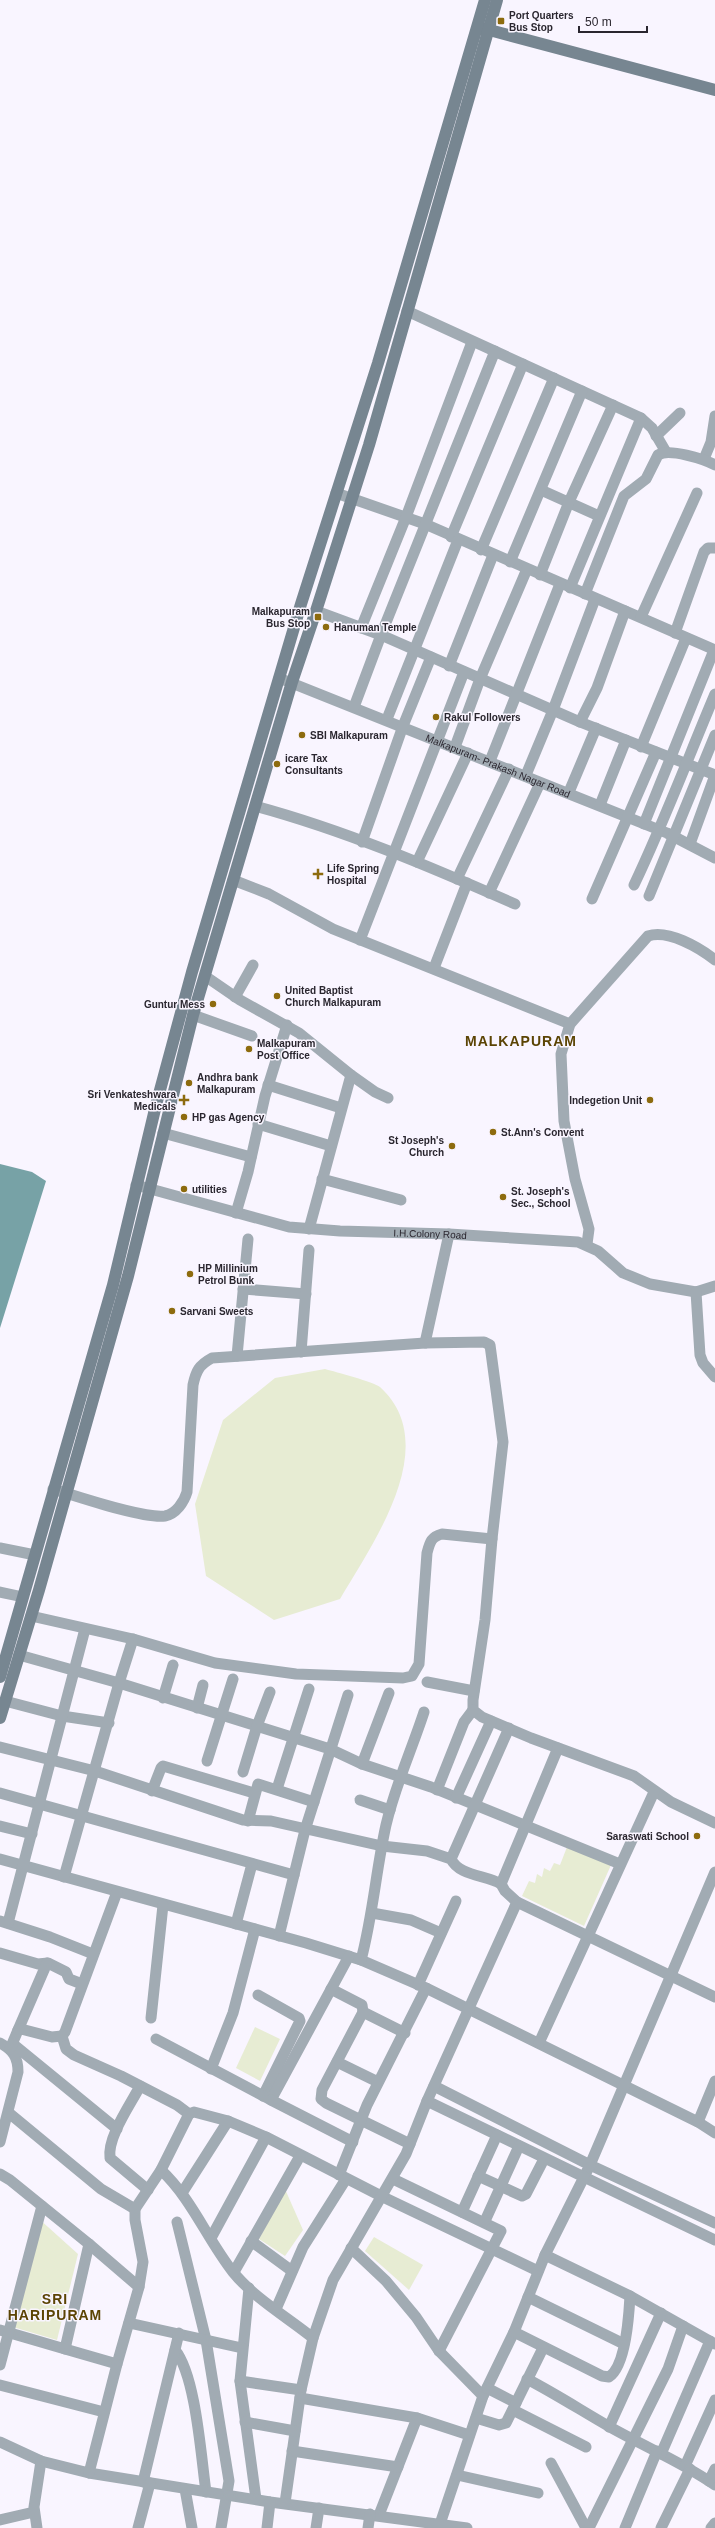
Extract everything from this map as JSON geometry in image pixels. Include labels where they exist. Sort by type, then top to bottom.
[{"type":"main road","points":[[0,1718],[5,1701],[9,1652],[31,1616],[128,1276],[148,1188],[177,1083],[193,1014],[292,682],[368,445],[407,311],[483,28],[485,0]]},
{"type":"main road","points":[[0,1677],[9,1652],[53,1489],[113,1285],[163,1078],[279,678],[483,28],[497,0]]},
{"type":"main road","points":[[483,28],[715,90]]},
{"type":"main road","points":[[163,1078],[177,1083]]},
{"type":"street","points":[[407,311],[641,418],[659,433],[671,453]]},
{"type":"street","points":[[361,628],[406,517],[472,342]]},
{"type":"street","points":[[354,707],[381,635],[495,351]]},
{"type":"street","points":[[387,719],[416,651],[454,538],[523,364]]},
{"type":"street","points":[[481,550],[554,378]]},
{"type":"street","points":[[510,562],[582,391]]},
{"type":"street","points":[[540,574],[569,502],[613,405]]},
{"type":"street","points":[[659,433],[680,413]]},
{"type":"street","points":[[704,460],[711,442],[715,416]]},
{"type":"street","points":[[490,761],[515,694],[565,586],[600,516],[641,418]]},
{"type":"street","points":[[526,775],[553,710],[624,496],[646,479],[658,455],[671,453],[704,460],[715,465]]},
{"type":"street","points":[[541,490],[600,516]]},
{"type":"street","points":[[336,493],[425,524],[481,550],[641,617],[714,650],[644,824]]},
{"type":"street","points":[[641,617],[697,493]]},
{"type":"street","points":[[675,633],[704,552],[708,548],[715,548]]},
{"type":"street","points":[[449,666],[493,555]]},
{"type":"street","points":[[455,747],[480,679],[527,569]]},
{"type":"street","points":[[316,611],[381,635],[580,722],[642,747],[701,768],[715,775],[690,844]]},
{"type":"street","points":[[580,722],[597,688],[625,611]]},
{"type":"street","points":[[642,747],[686,638]]},
{"type":"street","points":[[362,842],[403,726],[431,657]]},
{"type":"street","points":[[360,940],[392,853],[464,672]]},
{"type":"street","name":"Malkapuram- Prakash Nagar Road","points":[[279,678],[387,719],[540,782],[569,792],[660,830],[715,858]]},
{"type":"street","points":[[634,885],[660,830],[685,763],[715,694]]},
{"type":"street","points":[[569,792],[596,728]]},
{"type":"street","points":[[649,896],[715,735]]},
{"type":"street","points":[[600,805],[626,740]]},
{"type":"street","points":[[592,899],[656,752]]},
{"type":"street","points":[[417,862],[468,753]]},
{"type":"street","points":[[434,968],[462,881],[509,769]]},
{"type":"street","points":[[490,893],[540,782]]},
{"type":"street","points":[[255,806],[298,818],[417,862],[515,904]]},
{"type":"street","points":[[233,880],[269,894],[333,929],[434,968],[570,1024]]},
{"type":"street","points":[[715,960],[679,940],[663,935],[648,936],[570,1024],[561,1054],[564,1121],[575,1179],[589,1229],[587,1244],[633,1278],[659,1286],[696,1292],[715,1286]]},
{"type":"street","points":[[235,997],[253,965]]},
{"type":"street","points":[[205,976],[235,997],[287,1025],[322,1050],[351,1075],[375,1092],[388,1098]]},
{"type":"street","points":[[193,1014],[252,1036]]},
{"type":"street","points":[[236,1213],[268,1085],[287,1025]]},
{"type":"street","points":[[309,1229],[351,1075]]},
{"type":"street","points":[[268,1085],[341,1108]]},
{"type":"street","points":[[258,1124],[331,1146]]},
{"type":"street","points":[[163,1133],[251,1157]]},
{"type":"street","points":[[322,1179],[401,1200]]},
{"type":"street","name":"I.H.Colony Road","points":[[136,1185],[289,1227],[449,1234],[587,1244]]},
{"type":"street","points":[[425,1343],[449,1234]]},
{"type":"street","points":[[238,1356],[248,1239]]},
{"type":"street","points":[[301,1352],[309,1250]]},
{"type":"street","points":[[243,1289],[306,1294]]},
{"type":"street","points":[[696,1292],[700,1354],[703,1364],[715,1377]]},
{"type":"street","points":[[53,1489],[149,1515],[171,1514],[182,1504],[187,1492],[193,1385],[196,1371],[202,1363],[212,1358],[425,1343],[476,1341],[490,1345],[492,1351],[493,1377],[503,1431],[485,1626],[474,1691],[474,1710],[476,1714],[491,1721],[634,1776],[654,1792],[715,1823]]},
{"type":"street","points":[[31,1616],[133,1639],[208,1661],[281,1672],[356,1678],[403,1678],[412,1676],[418,1664],[430,1541],[435,1536],[442,1534],[492,1539]]},
{"type":"street","points":[[0,1548],[35,1555]]},
{"type":"street","points":[[0,1592],[23,1597]]},
{"type":"street","points":[[85,1629],[32,1834],[4,1922],[93,1954]]},
{"type":"street","points":[[64,1877],[133,1639]]},
{"type":"street","points":[[9,1652],[119,1683],[330,1749],[362,1764],[401,1779],[437,1790],[620,1864]]},
{"type":"street","points":[[163,1698],[173,1665]]},
{"type":"street","points":[[207,1761],[223,1716],[233,1679]]},
{"type":"street","points":[[427,1682],[474,1691]]},
{"type":"street","points":[[197,1708],[203,1685]]},
{"type":"street","points":[[277,1789],[292,1737],[309,1688]]},
{"type":"street","points":[[243,1772],[257,1726],[270,1692]]},
{"type":"street","points":[[362,1764],[389,1693]]},
{"type":"street","points":[[279,1936],[305,1830],[348,1695]]},
{"type":"street","points":[[5,1701],[62,1716],[109,1723]]},
{"type":"street","points":[[437,1790],[464,1722],[474,1710]]},
{"type":"street","points":[[361,1960],[372,1913],[382,1846],[390,1810],[424,1712]]},
{"type":"street","points":[[456,1798],[491,1721]]},
{"type":"street","points":[[451,1859],[509,1728]]},
{"type":"street","points":[[0,1747],[95,1771],[152,1791],[248,1821],[272,1821],[305,1830],[382,1846],[427,1852],[451,1859],[456,1868],[502,1884]]},
{"type":"street","points":[[558,1748],[502,1884],[505,1891],[517,1902],[587,1937],[715,1997]]},
{"type":"street","points":[[152,1791],[163,1766],[254,1793]]},
{"type":"street","points":[[248,1821],[254,1793],[258,1784],[314,1802]]},
{"type":"street","points":[[539,2043],[654,1792]]},
{"type":"street","points":[[0,1793],[294,1875]]},
{"type":"street","points":[[360,1800],[390,1810]]},
{"type":"street","points":[[0,1826],[32,1834]]},
{"type":"street","points":[[0,1859],[163,1905],[255,1929],[361,1960],[422,1986],[468,2010],[539,2043],[698,2122],[715,2133]]},
{"type":"street","points":[[236,1924],[252,1864]]},
{"type":"street","points":[[440,2524],[469,2435],[485,2392],[514,2332],[538,2270],[590,2165],[669,1976],[715,1872]]},
{"type":"street","points":[[64,2042],[82,1984],[117,1892]]},
{"type":"street","points":[[276,2309],[292,2271],[343,2177],[353,2142],[378,2082],[405,2033],[441,1933],[456,1901]]},
{"type":"street","points":[[284,2503],[300,2394],[313,2338],[333,2280],[393,2179],[410,2144],[426,2101],[517,1902]]},
{"type":"street","points":[[151,2018],[163,1905]]},
{"type":"street","points":[[372,1913],[411,1920],[441,1933]]},
{"type":"street","points":[[211,2070],[235,2005],[255,1929]]},
{"type":"street","points":[[0,1952],[24,1961],[47,1963],[66,1972],[69,1979],[82,1984]]},
{"type":"street","points":[[267,2098],[349,1956]]},
{"type":"street","points":[[0,2142],[9,2114],[18,2072],[18,2064],[12,2046],[47,1963]]},
{"type":"street","points":[[331,1989],[362,2005],[363,2012],[322,2090],[321,2099],[326,2104],[410,2144]]},
{"type":"street","points":[[258,1995],[292,2013],[300,2021],[267,2098]]},
{"type":"street","points":[[363,2012],[405,2033]]},
{"type":"street","points":[[18,2030],[24,2029],[64,2042],[74,2055],[140,2086],[177,2105],[189,2114]]},
{"type":"street","points":[[156,2039],[211,2070],[353,2142]]},
{"type":"street","points":[[0,2043],[12,2046],[117,2129]]},
{"type":"street","points":[[337,2062],[378,2082]]},
{"type":"street","points":[[698,2122],[715,2081]]},
{"type":"street","points":[[140,2086],[117,2129],[110,2147],[110,2158],[148,2190]]},
{"type":"street","points":[[434,2086],[590,2165],[715,2223]]},
{"type":"street","points":[[426,2101],[715,2240]]},
{"type":"street","points":[[89,2473],[104,2412],[139,2287],[144,2262],[135,2220],[135,2209],[161,2170],[189,2114],[194,2112],[202,2113],[228,2121],[266,2137],[300,2156],[383,2197],[538,2270]]},
{"type":"street","points":[[9,2114],[101,2189],[135,2209]]},
{"type":"street","points":[[182,2193],[228,2121]]},
{"type":"street","points":[[462,2212],[497,2135]]},
{"type":"street","points":[[211,2238],[266,2137]]},
{"type":"street","points":[[485,2221],[519,2146]]},
{"type":"street","points":[[234,2272],[300,2156]]},
{"type":"street","points":[[478,2176],[500,2188],[522,2196],[526,2194],[544,2159]]},
{"type":"street","points":[[161,2170],[182,2193],[234,2272],[249,2288],[313,2338]]},
{"type":"street","points":[[0,2174],[89,2244],[139,2287]]},
{"type":"street","points":[[393,2179],[462,2212],[485,2221],[501,2231],[439,2351]]},
{"type":"street","points":[[0,2365],[4,2331],[42,2206]]},
{"type":"street","points":[[177,2222],[206,2340],[229,2481],[221,2528]]},
{"type":"street","points":[[252,2241],[292,2271]]},
{"type":"street","points":[[65,2349],[89,2244]]},
{"type":"street","points":[[351,2248],[386,2281],[416,2317],[439,2351],[485,2392],[514,2406],[586,2446]]},
{"type":"street","points":[[545,2255],[630,2296],[712,2343],[659,2452],[625,2528]]},
{"type":"street","points":[[249,2288],[240,2381],[256,2499]]},
{"type":"street","points":[[514,2332],[543,2348],[606,2377],[613,2374],[616,2370],[624,2344],[628,2327],[630,2296]]},
{"type":"street","points":[[528,2297],[624,2344]]},
{"type":"street","points":[[610,2427],[661,2313]]},
{"type":"street","points":[[129,2323],[242,2348]]},
{"type":"street","points":[[587,2528],[668,2369],[683,2326]]},
{"type":"street","points":[[4,2331],[118,2364]]},
{"type":"street","points":[[138,2528],[146,2483],[179,2334]]},
{"type":"street","points":[[476,2418],[504,2425],[543,2348]]},
{"type":"street","points":[[175,2350],[181,2357],[187,2376],[206,2492]]},
{"type":"street","points":[[528,2379],[570,2402],[610,2427],[659,2452],[712,2483],[715,2469]]},
{"type":"street","points":[[240,2381],[417,2418],[469,2435]]},
{"type":"street","points":[[0,2385],[104,2412]]},
{"type":"street","points":[[661,2528],[715,2400]]},
{"type":"street","points":[[368,2528],[398,2467],[417,2418]]},
{"type":"street","points":[[245,2422],[295,2431]]},
{"type":"street","points":[[0,2442],[41,2461],[89,2473],[270,2502],[375,2515],[419,2524],[440,2524],[467,2528]]},
{"type":"street","points":[[292,2451],[398,2467]]},
{"type":"street","points":[[37,2528],[34,2512],[41,2461]]},
{"type":"street","points":[[551,2464],[587,2528]]},
{"type":"street","points":[[457,2475],[538,2493]]},
{"type":"street","points":[[185,2489],[192,2528]]},
{"type":"street","points":[[267,2528],[270,2502]]},
{"type":"street","points":[[316,2528],[319,2508]]},
{"type":"street","points":[[3,2522],[34,2512]]},
{"type":"street","points":[[710,2528],[715,2523]]},
{"type":"green space","points":[[325,1369],[363,1380],[380,1387],[398,1411],[405,1437],[404,1465],[396,1494],[384,1523],[340,1599],[274,1620],[206,1576],[195,1504],[223,1420],[275,1378]]},
{"type":"green space","points":[[567,1847],[611,1865],[584,1926],[522,1896],[529,1881],[535,1883],[537,1874],[542,1877],[544,1868],[550,1871],[554,1863],[560,1865]]},
{"type":"green space","points":[[255,2027],[280,2039],[260,2081],[236,2068]]},
{"type":"green space","points":[[285,2189],[303,2230],[285,2256],[259,2239]]},
{"type":"green space","points":[[38,2218],[78,2254],[57,2340],[13,2327]]},
{"type":"green space","points":[[374,2237],[423,2265],[409,2290],[365,2251]]},
{"type":"water","points":[[0,1164],[32,1172],[46,1181],[0,1328]]},
{"type":"place","name":"Port Quarters Bus Stop","points":[[501,21]]},
{"type":"place","name":"Malkapuram Bus Stop","points":[[318,617]]},
{"type":"place","name":"Hanuman Temple","points":[[326,627]]},
{"type":"place","name":"Rakul Followers","points":[[436,717]]},
{"type":"place","name":"SBI Malkapuram","points":[[302,735]]},
{"type":"place","name":"icare Tax Consultants","points":[[277,764]]},
{"type":"place","name":"Life Spring Hospital","points":[[318,874]]},
{"type":"place","name":"United Baptist Church Malkapuram","points":[[277,996]]},
{"type":"place","name":"Guntur Mess","points":[[213,1004]]},
{"type":"place","name":"Malkapuram Post Office","points":[[249,1049]]},
{"type":"place","name":"Andhra bank Malkapuram","points":[[189,1083]]},
{"type":"place","name":"Sri Venkateshwara Medicals","points":[[184,1100]]},
{"type":"place","name":"Indegetion Unit","points":[[650,1100]]},
{"type":"place","name":"HP gas Agency","points":[[184,1117]]},
{"type":"place","name":"St.Ann's Convent","points":[[493,1132]]},
{"type":"place","name":"St Joseph's Church","points":[[452,1146]]},
{"type":"place","name":"utilities","points":[[184,1189]]},
{"type":"place","name":"St. Joseph's Sec., School","points":[[503,1197]]},
{"type":"place","name":"HP Millinium Petrol Bunk","points":[[190,1274]]},
{"type":"place","name":"Sarvani Sweets","points":[[172,1311]]},
{"type":"place","name":"Saraswati School","points":[[697,1836]]},
{"type":"district","name":"MALKAPURAM","points":[[521,1041]]},
{"type":"district","name":"SRI HARIPURAM","points":[[55,2308]]}]
